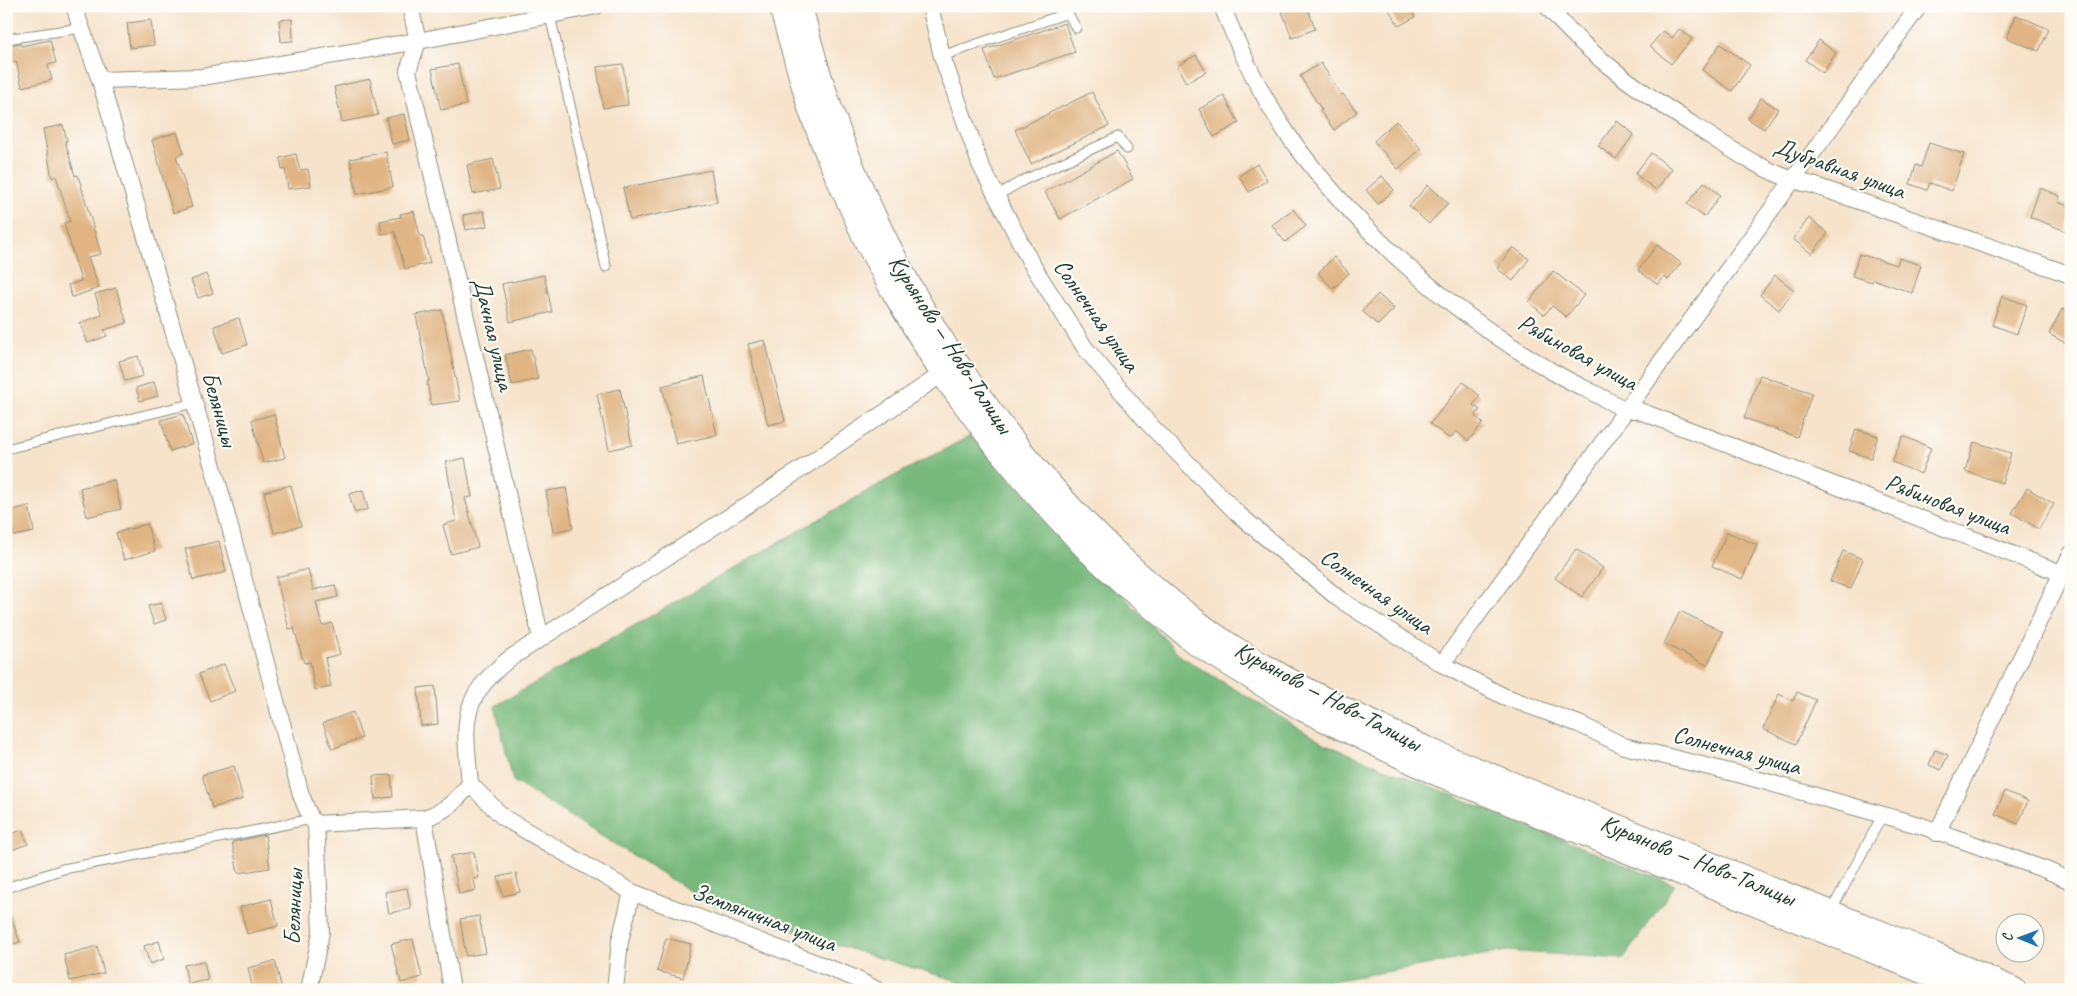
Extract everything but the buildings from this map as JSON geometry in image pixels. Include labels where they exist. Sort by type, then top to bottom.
[{"type":"main road","name":"Курьяново — Ново-Талицы","points":[[781,6],[811,111],[843,190],[891,287],[950,368],[1003,454],[1039,497],[1096,558],[1128,588],[1196,643],[1301,708],[1436,773],[1969,990]]},
{"type":"main road","name":"Курьяново — Ново-Талицы","points":[[800,6],[829,106],[860,187],[950,368],[1053,488],[1100,539],[1140,576],[1208,630],[1240,651],[1304,690],[1372,725],[1442,756],[1923,950],[2014,990]]},
{"type":"street","name":"Беляницы","points":[[75,6],[100,80],[194,403],[301,795],[314,822],[321,932],[309,990]]},
{"type":"street","points":[[410,6],[418,41]]},
{"type":"street","points":[[100,80],[202,77],[418,41],[596,6]]},
{"type":"street","name":"Солнечная улица","points":[[930,6],[942,56],[980,164],[1031,263],[1085,348],[1149,424],[1238,514],[1339,599],[1442,664],[1503,696],[1579,724],[1624,746],[1742,775],[1922,826],[1937,833],[2046,870],[2071,881]]},
{"type":"street","name":"Рябиновая улица","points":[[1222,6],[1259,87],[1298,149],[1345,205],[1390,253],[1489,330],[1549,369],[1625,410],[1637,410],[2066,575]]},
{"type":"street","name":"Дубравная улица","points":[[1548,6],[1560,22],[1592,52],[1637,87],[1734,150],[1793,181],[1813,185],[2071,275]]},
{"type":"street","points":[[1442,664],[1919,6]]},
{"type":"street","name":"Дачная улица","points":[[418,41],[408,71],[541,638]]},
{"type":"street","points":[[314,822],[424,818],[439,813],[456,801],[470,784],[465,746],[469,708],[488,676],[509,659],[755,500],[950,368]]},
{"type":"street","points":[[1937,833],[2066,575],[2071,554]]},
{"type":"street","name":"Земляничная улица","points":[[470,784],[504,818],[632,892],[852,977],[878,990]]},
{"type":"street","points":[[424,818],[452,990]]},
{"type":"street","points":[[615,990],[620,941],[632,892]]},
{"type":"lane","points":[[942,56],[1068,13],[1076,28]]},
{"type":"lane","points":[[550,15],[606,267]]},
{"type":"lane","points":[[6,39],[81,28]]},
{"type":"lane","points":[[996,196],[1024,180],[1118,137],[1127,150]]},
{"type":"lane","points":[[6,449],[194,403]]},
{"type":"lane","points":[[1830,913],[1882,816]]},
{"type":"lane","points":[[6,888],[64,868],[314,822]]},
{"type":"green space","points":[[970,436],[1182,657],[1323,743],[1675,885],[1623,959],[1507,951],[1279,990],[988,990],[863,953],[711,904],[513,781],[495,706],[885,481]]}]
